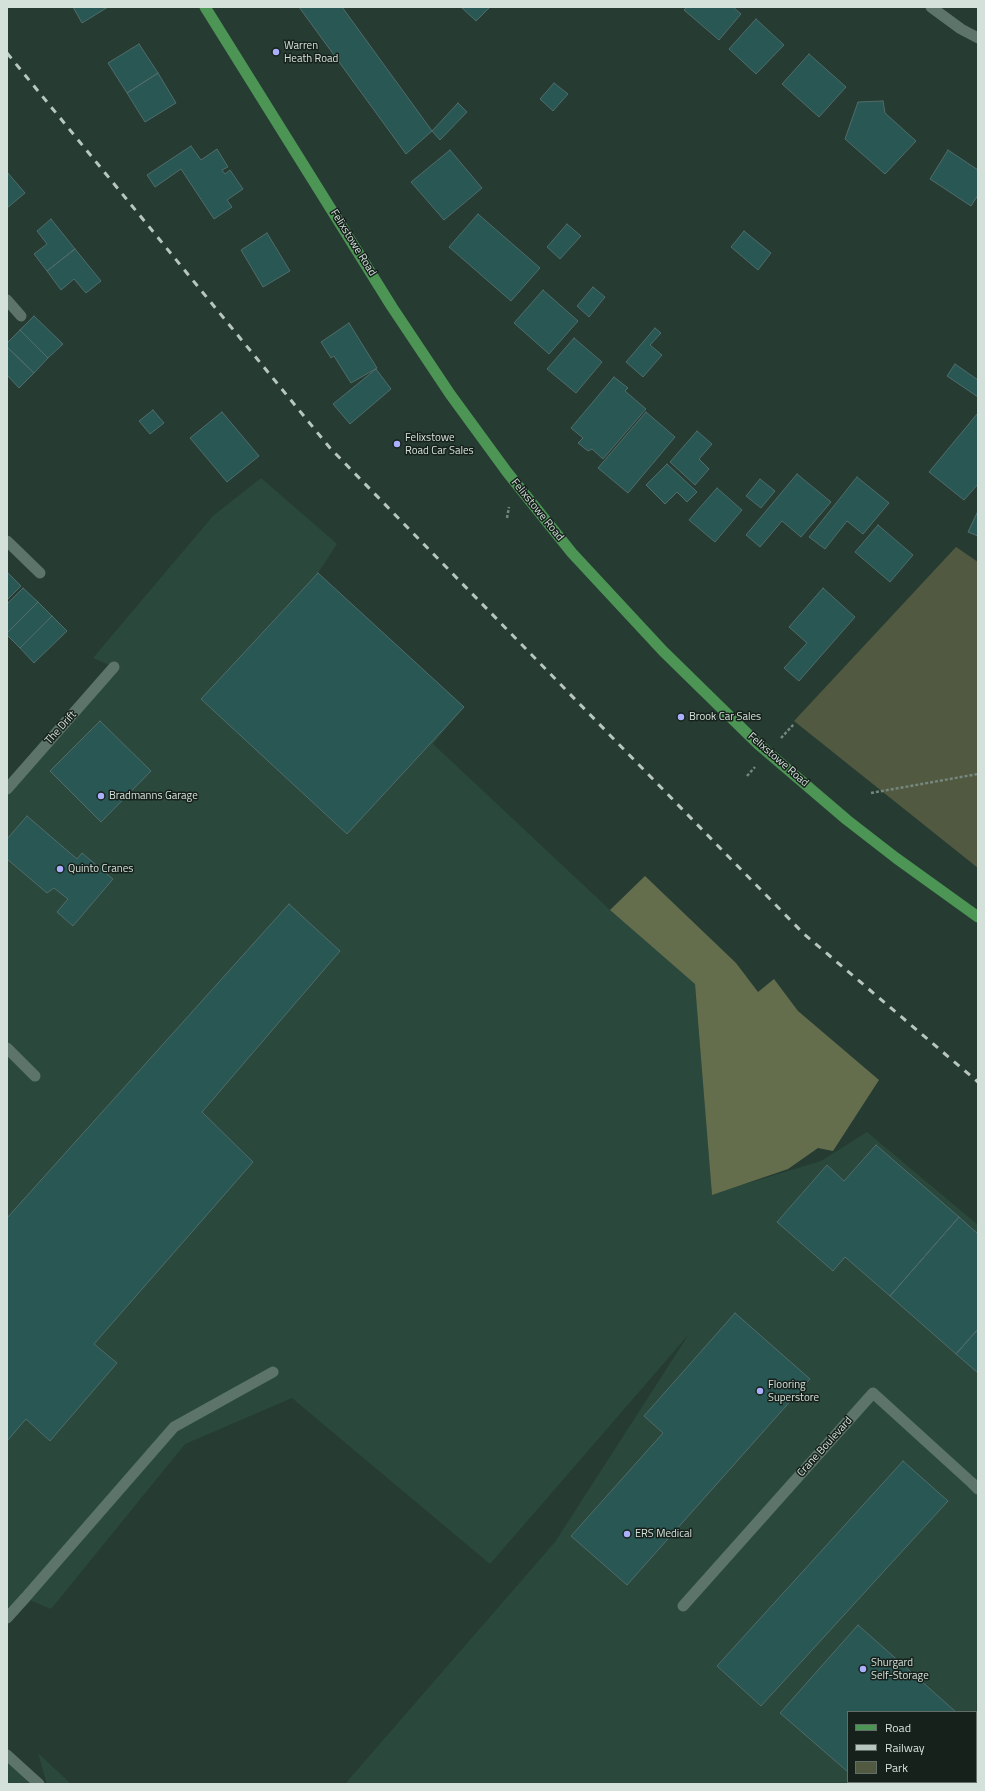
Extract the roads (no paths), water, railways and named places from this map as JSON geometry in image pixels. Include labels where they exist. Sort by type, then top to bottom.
[{"type":"main road","name":"Felixstowe Road","points":[[205,7],[392,307],[450,394],[507,472],[572,553],[663,651],[763,748],[847,820],[978,917]]},
{"type":"street","points":[[931,7],[961,29],[978,38]]},
{"type":"street","points":[[7,300],[21,316]]},
{"type":"street","points":[[7,541],[40,573]]},
{"type":"street","name":"The Drift","points":[[7,789],[114,667]]},
{"type":"street","points":[[7,1048],[35,1076]]},
{"type":"street","points":[[7,1618],[174,1427],[273,1372]]},
{"type":"street","name":"Crane Boulevard","points":[[683,1606],[873,1393],[975,1486]]},
{"type":"street","points":[[7,1755],[39,1784]]},
{"type":"railway","points":[[7,53],[330,448],[804,934],[978,1082]]},
{"type":"place","name":"Warren Heath Road","points":[[276,52]]},
{"type":"place","name":"Felixstowe Road Car Sales","points":[[397,444]]},
{"type":"place","name":"Brook Car Sales","points":[[681,717]]},
{"type":"place","name":"Bradmanns Garage","points":[[101,796]]},
{"type":"place","name":"Quinto Cranes","points":[[60,869]]},
{"type":"place","name":"Flooring Superstore","points":[[760,1391]]},
{"type":"place","name":"ERS Medical","points":[[627,1534]]},
{"type":"place","name":"Shurgard Self-Storage","points":[[863,1669]]}]
